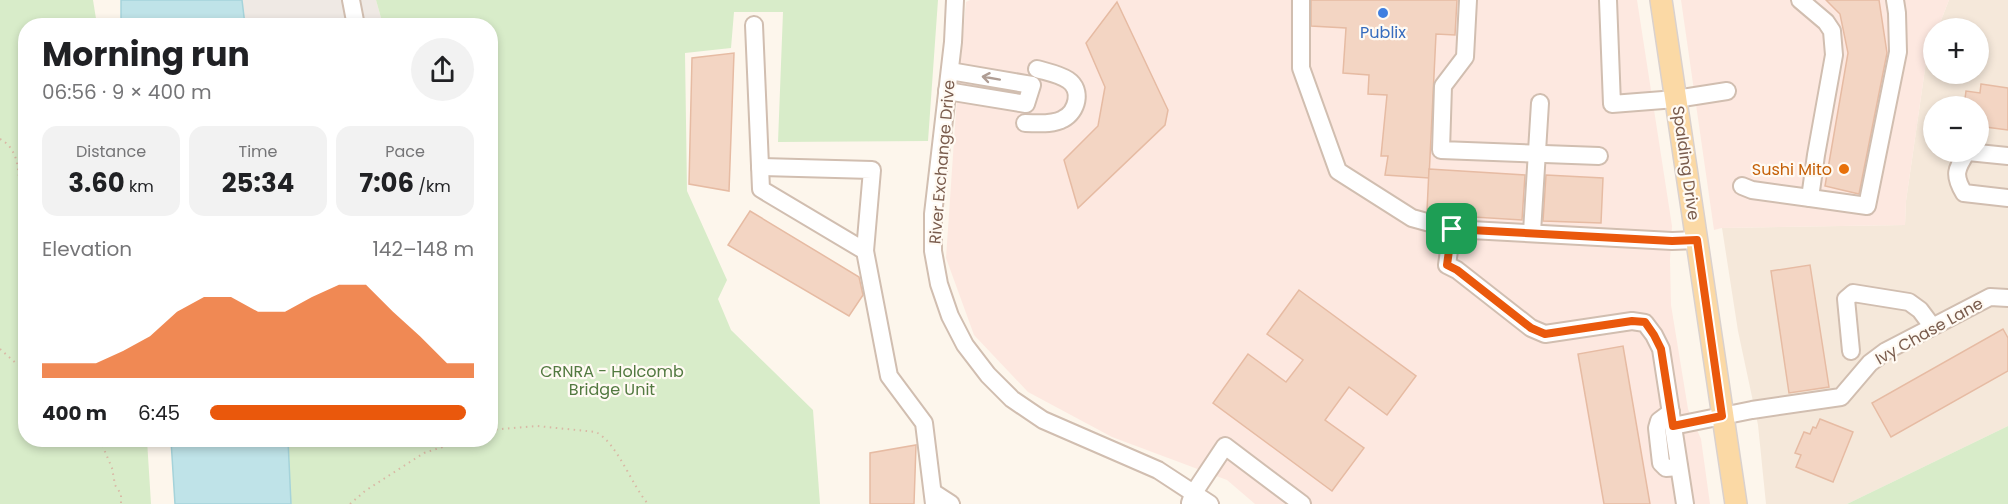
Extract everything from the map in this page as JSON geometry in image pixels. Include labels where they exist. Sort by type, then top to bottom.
[{"type":"main road","name":"Spalding Drive","points":[[1661,0],[1736,504]]},
{"type":"street","points":[[351,0],[354,18]]},
{"type":"street","name":"River Exchange Drive","points":[[955,0],[950,71],[933,214],[933,250],[939,284],[946,305],[965,345],[1012,399],[1043,420],[1158,470],[1191,499],[1210,504]]},
{"type":"street","points":[[1301,0],[1301,68],[1338,171],[1412,218],[1452,229],[1672,241],[1697,240]]},
{"type":"street","points":[[1468,0],[1465,57],[1443,86],[1441,150],[1599,156]]},
{"type":"street","points":[[1608,0],[1612,104],[1676,99],[1727,91]]},
{"type":"street","points":[[1800,0],[1826,22],[1832,31],[1834,55],[1810,198]]},
{"type":"street","points":[[1742,186],[1752,190],[1867,207],[1898,52],[1895,0]]},
{"type":"street","points":[[754,25],[761,189],[865,251]]},
{"type":"street","points":[[1025,123],[1046,123],[1063,119],[1076,107],[1077,93],[1070,81],[1037,69]]},
{"type":"street","points":[[947,91],[1026,104],[1032,85],[950,71]]},
{"type":"street","points":[[1532,232],[1540,103]]},
{"type":"street","points":[[1989,154],[2008,156]]},
{"type":"street","points":[[1960,162],[1956,180],[1964,193],[2008,198]]},
{"type":"street","points":[[760,167],[872,170],[865,251],[889,376],[924,423],[934,499],[951,504]]},
{"type":"street","points":[[1452,229],[1447,265],[1457,270],[1531,328],[1545,334],[1632,321],[1645,322],[1661,349],[1672,419],[1659,421],[1657,428],[1661,463],[1666,468],[1679,467],[1685,504]]},
{"type":"street","points":[[1851,351],[1846,299],[1853,293],[1910,302],[1920,310],[1932,326]]},
{"type":"street","name":"Ivy Chase Lane","points":[[1672,419],[1722,416],[1841,397],[1870,363],[1886,351],[1990,297],[2008,298]]},
{"type":"street","points":[[1191,499],[1225,446],[1302,504]]},
{"type":"path","points":[[0,140],[10,145],[16,154],[18,177]]},
{"type":"path","points":[[0,349],[18,364]]},
{"type":"path","points":[[498,429],[537,426],[596,432],[603,436],[611,447],[648,504]]},
{"type":"path","points":[[103,447],[112,468],[115,486],[121,494],[122,504]]},
{"type":"path","points":[[350,504],[365,491],[424,453],[442,447]]},
{"type":"shaded area","points":[[240,0],[376,0],[381,18],[243,18]]},
{"type":"shaded area","points":[[970,0],[1637,0],[1672,226],[1671,305],[1688,409],[1701,439],[1710,504],[1255,504],[1227,480],[1112,437],[1028,392],[974,335],[946,258],[966,2]]},
{"type":"shaded area","points":[[1681,0],[1949,0],[1942,18],[1923,18],[1923,83],[1906,201],[1905,225],[1714,230]]},
{"type":"shaded area","points":[[1949,0],[2008,0],[2008,426],[1847,504],[1766,504],[1758,425],[1738,331],[1722,228],[1905,225],[1906,201],[1923,83],[1989,84],[1989,18],[1942,18]]},
{"type":"green space","points":[[0,0],[93,0],[96,18],[18,18],[18,447],[147,447],[151,504],[0,504]]},
{"type":"green space","name":"CRNRA - Holcomb Bridge Unit","points":[[376,0],[938,0],[928,141],[778,142],[783,12],[734,12],[731,48],[685,53],[687,191],[727,280],[718,299],[731,330],[813,410],[820,504],[289,504],[286,447],[498,447],[498,18],[381,18]]},
{"type":"green space","points":[[2008,426],[2008,504],[1847,504]]},
{"type":"water","points":[[121,0],[242,0],[244,18],[121,18]]},
{"type":"water","points":[[171,447],[288,447],[291,504],[175,504]]},
{"type":"building","points":[[1311,0],[1457,0],[1455,35],[1436,34],[1429,178],[1385,175],[1388,156],[1381,156],[1387,95],[1368,94],[1369,75],[1343,73],[1346,28],[1311,26]]},
{"type":"building","points":[[1826,0],[1879,0],[1887,53],[1859,194],[1825,186],[1848,53],[1840,14]]},
{"type":"building","points":[[1117,2],[1168,110],[1165,125],[1078,208],[1064,160],[1098,126],[1105,87],[1086,43]]},
{"type":"building","points":[[734,53],[729,191],[689,184],[692,58]]},
{"type":"building","points":[[1981,84],[2008,88],[2008,130],[1989,127],[1989,96],[1965,96],[1966,91],[1980,93]]},
{"type":"building","points":[[1429,169],[1525,175],[1522,220],[1441,215],[1427,211]]},
{"type":"building","points":[[1546,175],[1603,178],[1601,223],[1543,221]]},
{"type":"building","points":[[750,211],[859,277],[863,295],[849,316],[728,245]]},
{"type":"building","points":[[1810,265],[1829,387],[1789,393],[1771,271]]},
{"type":"building","points":[[1299,290],[1416,376],[1387,415],[1349,387],[1325,420],[1364,448],[1332,491],[1213,403],[1248,354],[1286,382],[1303,360],[1267,334]]},
{"type":"building","points":[[2003,329],[2008,338],[2008,371],[1891,437],[1872,403]]},
{"type":"building","points":[[1623,346],[1650,504],[1604,504],[1578,354]]},
{"type":"building","points":[[1820,419],[1853,432],[1833,482],[1796,467],[1801,455],[1795,453],[1804,432],[1810,434]]},
{"type":"building","points":[[916,445],[914,504],[870,504],[870,453]]},
{"type":"place","name":"Publix","points":[[1383,13]]},
{"type":"place","name":"Sushi Mito","points":[[1844,169]]},
{"type":"route","points":[[1452,229],[1672,241],[1697,240],[1722,416],[1673,426],[1661,349],[1645,322],[1632,321],[1545,334],[1531,328],[1457,270],[1447,265],[1452,229]]}]
